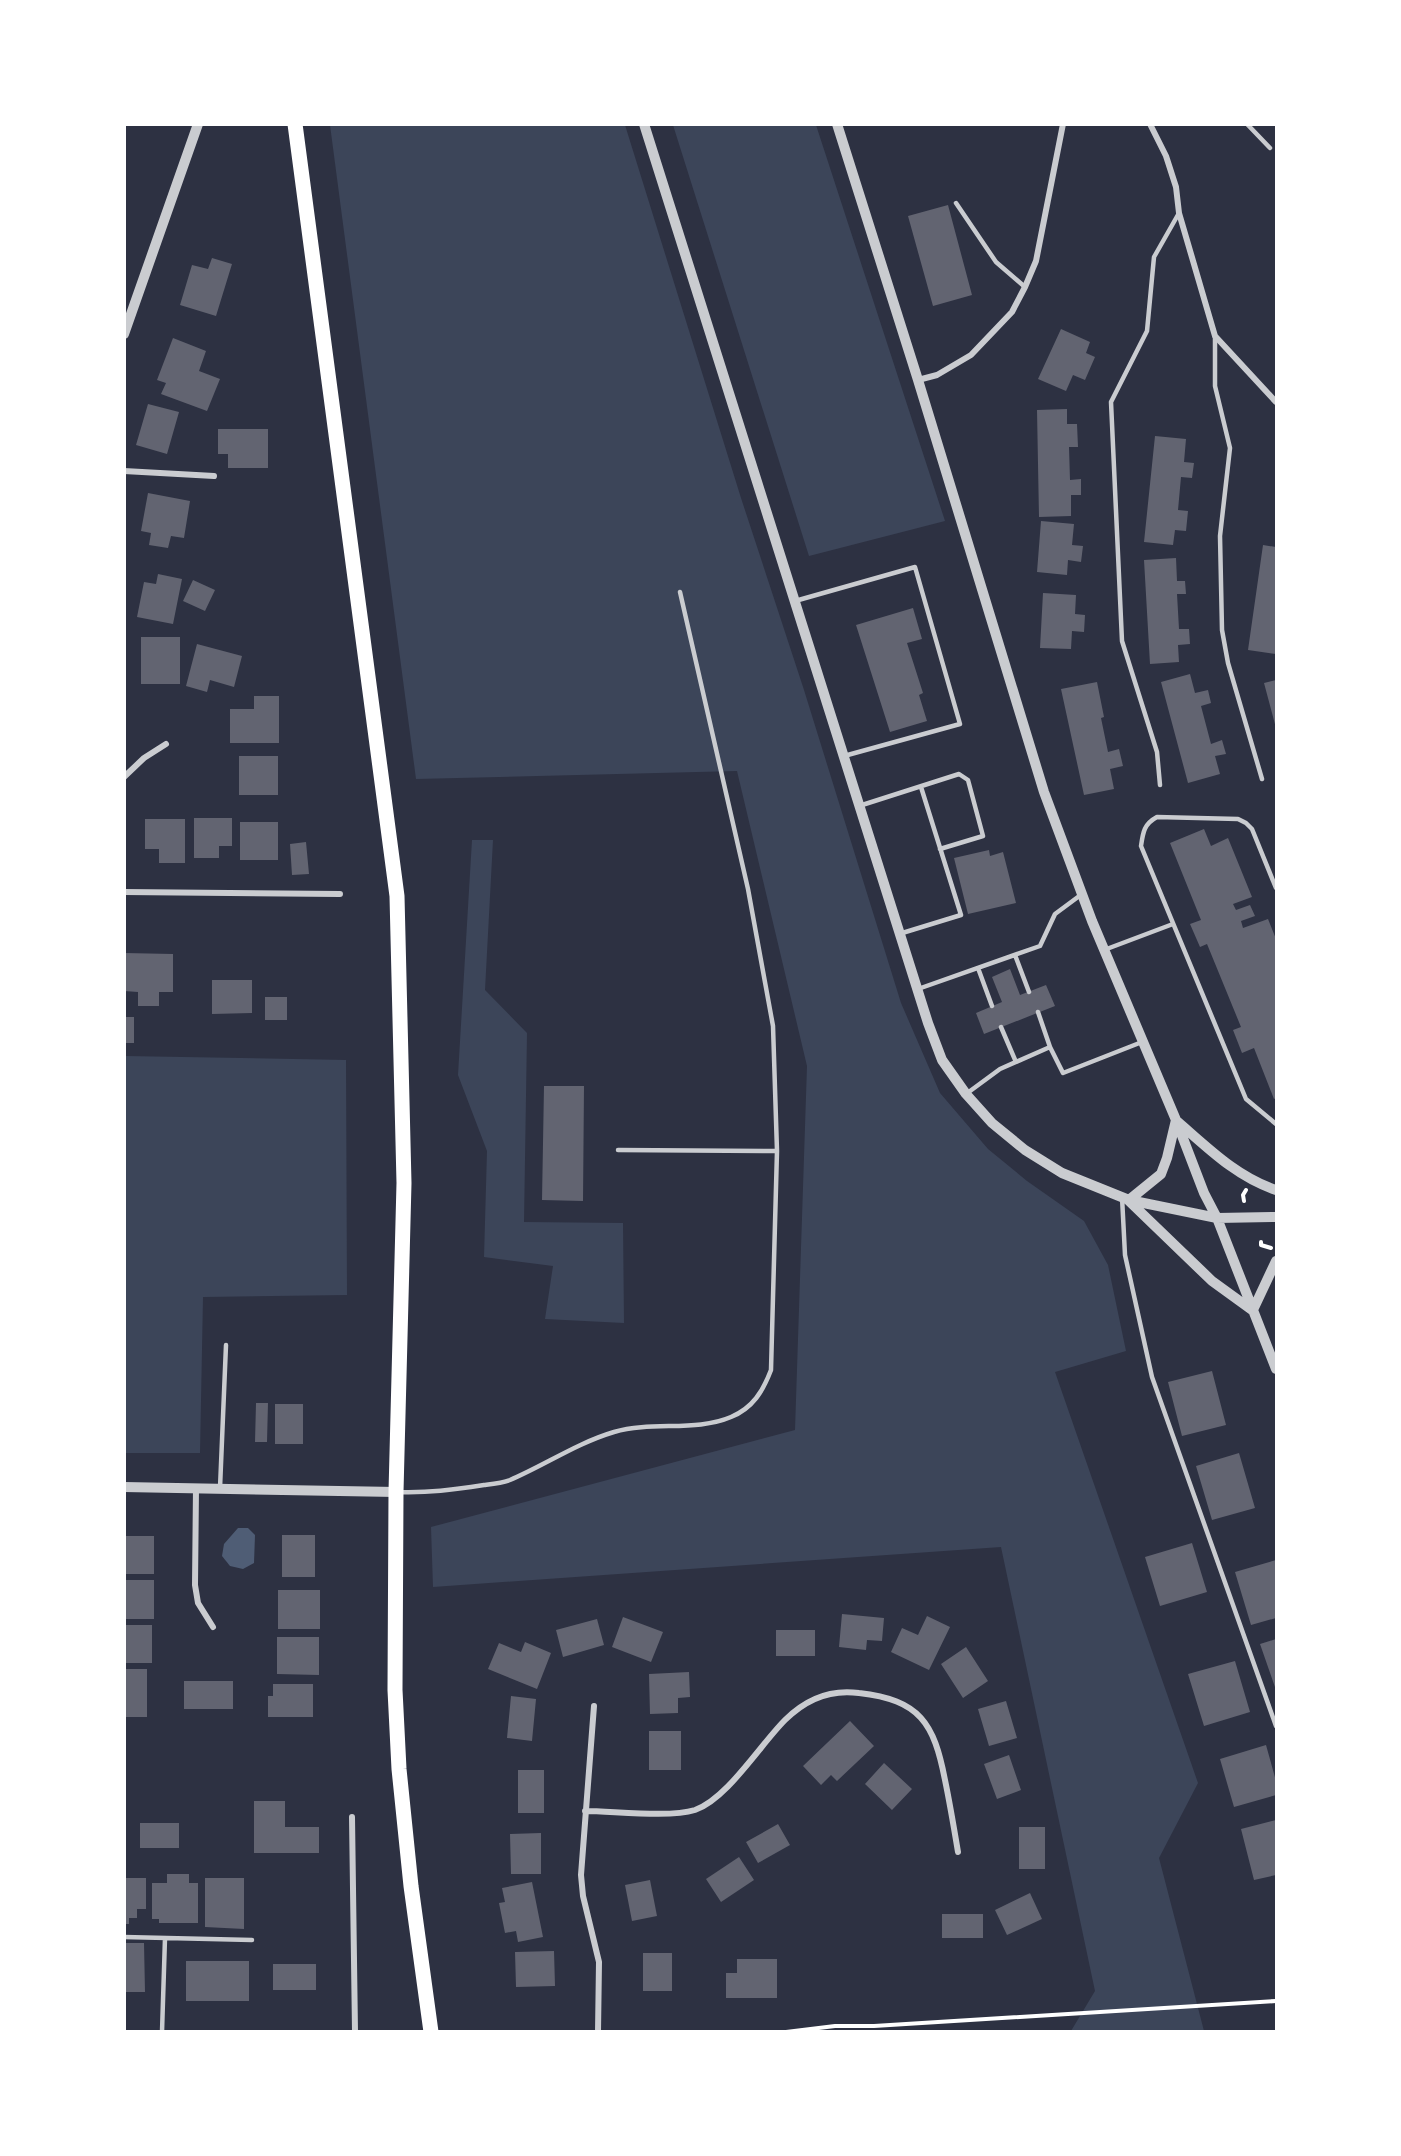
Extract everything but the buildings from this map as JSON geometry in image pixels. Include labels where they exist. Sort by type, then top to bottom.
[{"type":"main road","points":[[295,124],[397,896],[404,1183],[396,1492],[396,1690],[399,1769],[411,1886],[431,2031]]},
{"type":"street","points":[[124,334],[198,124]]},
{"type":"street","points":[[644,124],[917,990],[942,1060],[966,1094],[992,1123],[1026,1150],[1062,1173],[1125,1199],[1217,1218],[1276,1216]]},
{"type":"street","points":[[837,124],[1044,792],[1104,950],[1176,1120],[1204,1193],[1217,1218],[1276,1369]]},
{"type":"street","points":[[918,380],[937,375],[971,355],[1012,312],[1026,287],[1036,261],[1063,124]]},
{"type":"street","points":[[1150,124],[1166,156],[1176,187],[1179,213],[1215,336],[1276,402]]},
{"type":"street","points":[[124,471],[214,476]]},
{"type":"street","points":[[124,777],[144,758],[166,744]]},
{"type":"street","points":[[124,892],[340,894]]},
{"type":"street","points":[[1176,1120],[1229,1167],[1257,1184],[1276,1190]]},
{"type":"street","points":[[1125,1199],[1161,1174],[1176,1120]]},
{"type":"street","points":[[1125,1199],[1212,1281],[1252,1310]]},
{"type":"street","points":[[1252,1310],[1276,1261]]},
{"type":"street","points":[[124,1486],[396,1492]]},
{"type":"street","points":[[196,1487],[195,1586],[198,1603],[213,1627]]},
{"type":"street","points":[[585,1811],[671,1813],[695,1810],[710,1802],[724,1790],[786,1719],[808,1701],[830,1693],[855,1692],[902,1702],[920,1717],[932,1732],[940,1751],[958,1852]]},
{"type":"street","points":[[594,1706],[581,1875],[583,1896],[599,1962],[598,2031]]},
{"type":"street","points":[[352,1817],[355,2031]]},
{"type":"lane","points":[[1248,124],[1270,148]]},
{"type":"lane","points":[[956,203],[996,262],[1026,287]]},
{"type":"lane","points":[[1160,785],[1157,752],[1122,642],[1112,402],[1147,331],[1154,257],[1179,213]]},
{"type":"lane","points":[[1215,336],[1215,386],[1230,448],[1220,536],[1222,630],[1228,663],[1262,779]]},
{"type":"lane","points":[[795,601],[915,567],[960,724],[844,757]]},
{"type":"lane","points":[[396,1492],[435,1492],[508,1481],[614,1432],[646,1425],[707,1425],[732,1417],[749,1407],[763,1390],[771,1370],[777,1151],[773,1026],[748,889],[680,592]]},
{"type":"lane","points":[[859,806],[959,774],[968,780],[983,836],[940,849]]},
{"type":"lane","points":[[900,934],[960,915],[921,787]]},
{"type":"lane","points":[[1276,888],[1252,829],[1238,819],[1157,818],[1149,821],[1143,830],[1141,846],[1246,1100],[1276,1124]]},
{"type":"lane","points":[[917,990],[1040,946],[1055,914],[1082,894]]},
{"type":"lane","points":[[1104,950],[1173,924]]},
{"type":"lane","points":[[1015,955],[1029,992]]},
{"type":"lane","points":[[978,968],[992,1006]]},
{"type":"lane","points":[[1038,1012],[1050,1047],[1063,1073],[1143,1042]]},
{"type":"lane","points":[[1001,1027],[1016,1062]]},
{"type":"lane","points":[[966,1094],[1000,1069],[1050,1047]]},
{"type":"lane","points":[[618,1150],[777,1151]]},
{"type":"lane","points":[[1125,1199],[1125,1255],[1152,1377],[1276,1726]]},
{"type":"lane","points":[[220,1488],[226,1345]]},
{"type":"lane","points":[[124,1937],[252,1940]]},
{"type":"lane","points":[[162,2031],[165,1938]]},
{"type":"path","points":[[1235,1195],[1243,1195]]},
{"type":"path","points":[[1256,1248],[1261,1245]]},
{"type":"path","points":[[786,2031],[835,2026],[886,2025],[1276,2001]]},
{"type":"shaded area","points":[[330,125],[625,125],[901,1003],[940,1093],[988,1149],[1027,1181],[1084,1221],[1108,1265],[1126,1351],[1055,1372],[1198,1783],[1159,1858],[1204,2031],[1071,2031],[1095,1991],[1001,1547],[433,1587],[431,1527],[795,1430],[807,1066],[737,771],[416,779]]},
{"type":"shaded area","points":[[673,125],[816,125],[945,521],[809,556]]},
{"type":"shaded area","points":[[472,840],[493,840],[485,990],[527,1033],[524,1222],[623,1223],[624,1323],[545,1319],[553,1266],[484,1257],[487,1151],[458,1075]]},
{"type":"shaded area","points":[[125,1056],[346,1060],[347,1295],[203,1297],[200,1453],[125,1453]]},
{"type":"shaded area","points":[[238,1528],[248,1528],[255,1535],[254,1563],[243,1569],[230,1566],[222,1556],[224,1544]]}]
